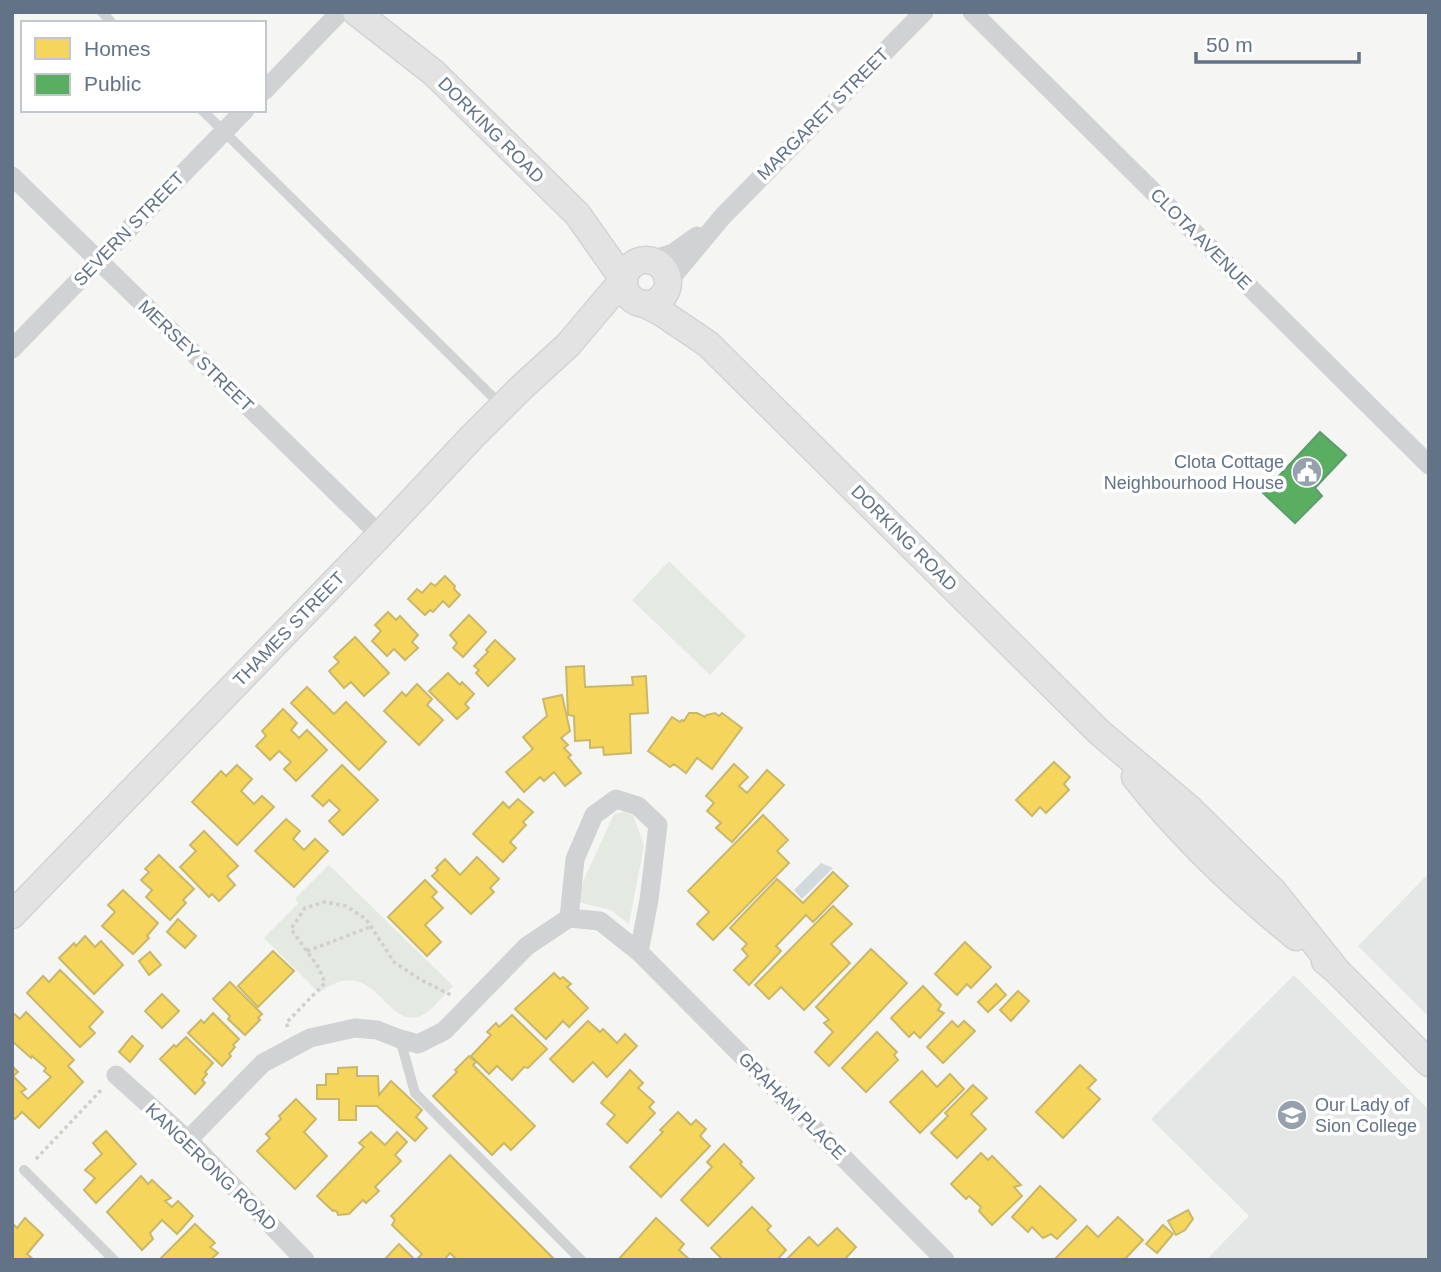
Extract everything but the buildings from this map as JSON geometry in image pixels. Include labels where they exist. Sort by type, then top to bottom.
[{"type":"main road","name":"DORKING ROAD","points":[[356,12],[434,74],[578,215],[649,260]]},
{"type":"main road","name":"DORKING ROAD","points":[[387,12],[434,74]]},
{"type":"main road","name":"DORKING ROAD","points":[[578,215],[623,279]]},
{"type":"main road","points":[[640,260],[649,260],[663,268],[668,283],[663,296],[652,303],[643,304],[634,301],[626,292],[623,279],[629,267],[640,260]]},
{"type":"main road","name":"THAMES STREET","points":[[12,915],[503,407],[568,345],[623,279]]},
{"type":"main road","name":"DORKING ROAD","points":[[668,283],[708,344]]},
{"type":"main road","name":"DORKING ROAD","points":[[643,304],[670,318],[708,344],[1099,732],[1191,809],[1204,839],[1273,891],[1338,972],[1429,1063]]},
{"type":"main road","name":"THAMES STREET","points":[[568,345],[627,308],[643,304]]},
{"type":"street","points":[[266,89],[340,12]]},
{"type":"street","name":"CLOTA AVENUE","points":[[972,12],[1429,465]]},
{"type":"street","name":"MARGARET STREET","points":[[668,283],[723,216],[923,13]]},
{"type":"street","name":"SEVERN STREET","points":[[12,349],[243,112]]},
{"type":"street","name":"MERSEY STREET","points":[[12,176],[380,535]]},
{"type":"street","name":"MARGARET STREET","points":[[649,260],[667,256],[682,248],[723,216]]},
{"type":"street","points":[[188,1140],[263,1063],[310,1038],[355,1028],[377,1030],[418,1044],[443,1031],[527,946],[569,918],[575,859],[594,815],[616,800],[638,806],[658,825],[639,952]]},
{"type":"street","name":"GRAHAM PLACE","points":[[569,918],[600,921],[639,952],[945,1260]]},
{"type":"street","name":"KANGERONG ROAD","points":[[116,1075],[188,1140],[305,1260]]},
{"type":"lane","points":[[204,112],[503,407]]},
{"type":"lane","points":[[400,1039],[415,1093],[581,1260]]},
{"type":"lane","points":[[24,1170],[114,1260]]},
{"type":"path","points":[[298,1045],[285,1023],[325,983],[319,968],[291,929],[305,908],[325,902],[346,906],[366,919],[394,962],[421,980],[470,1005]]},
{"type":"path","points":[[307,951],[371,927]]},
{"type":"path","points":[[24,1170],[116,1075]]},
{"type":"shaded area","points":[[669,561],[746,636],[710,675],[632,600]]},
{"type":"shaded area","points":[[624,812],[633,815],[644,845],[629,924],[611,910],[577,902],[577,895],[614,814]]},
{"type":"shaded area","points":[[821,863],[833,868],[802,899],[794,890]]},
{"type":"shaded area","points":[[329,865],[453,986],[425,1014],[408,1017],[397,1012],[366,985],[353,980],[338,982],[319,993],[264,938],[299,903],[295,899]]},
{"type":"shaded area","points":[[1429,873],[1429,1017],[1358,946]]},
{"type":"shaded area","name":"Our Lady of Sion College","points":[[1294,975],[1429,1110],[1429,1260],[1206,1260],[1249,1216],[1151,1119]]},
{"type":"place","name":"Clota Cottage Neighbourhood House","points":[[1307,472]]},
{"type":"place","name":"Our Lady of Sion College","points":[[1292,1115]]}]
